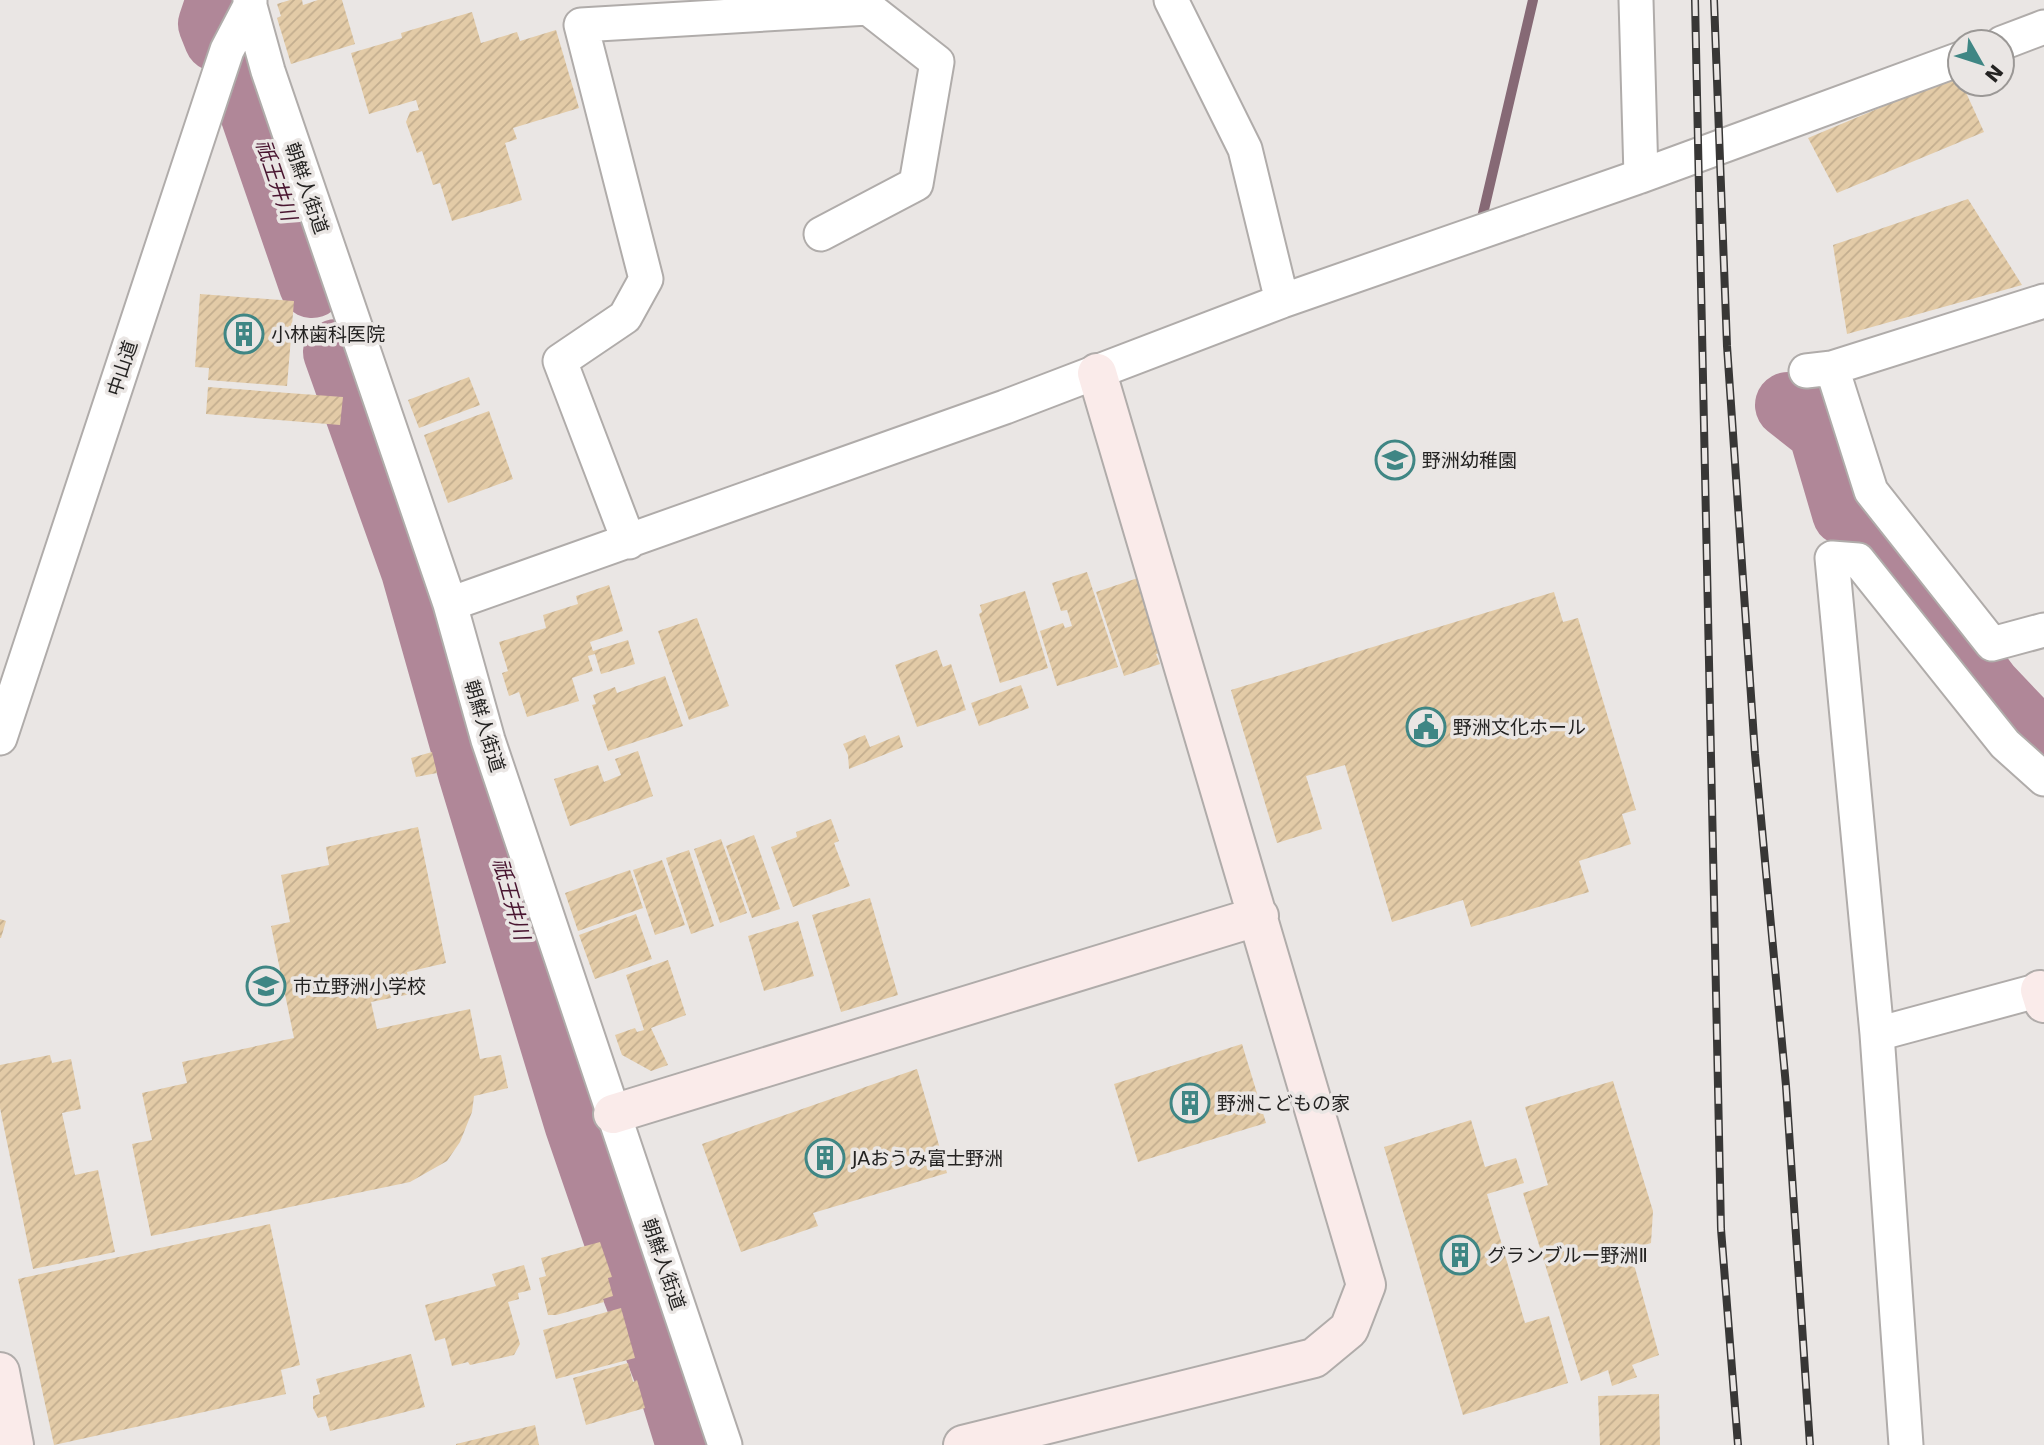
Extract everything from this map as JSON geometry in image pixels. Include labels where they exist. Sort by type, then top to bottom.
[{"type":"street","points":[[1171,0],[1245,149],[1282,301]]},
{"type":"street","points":[[1636,0],[1641,176]]},
{"type":"street","name":"朝鮮人街道","points":[[250,3],[268,71],[450,604],[488,740],[725,1445]]},
{"type":"street","name":"中山道","points":[[0,738],[224,59],[250,3]]},
{"type":"street","points":[[629,542],[560,361],[625,317],[646,279],[581,25],[868,8],[937,62],[916,184],[821,234]]},
{"type":"street","points":[[2016,38],[2044,27]]},
{"type":"street","points":[[450,604],[1097,373],[1282,301],[1641,176],[1946,64]]},
{"type":"street","points":[[2044,301],[1819,370],[1871,491],[1992,644],[2044,630]]},
{"type":"street","points":[[963,1445],[1314,1358],[1349,1329],[1366,1285],[1097,373]]},
{"type":"street","points":[[1906,1445],[1877,1034],[1832,558],[1858,560],[2005,744],[2044,779]]},
{"type":"street","points":[[612,1115],[1259,916]]},
{"type":"street","points":[[1877,1034],[2043,994]]},
{"type":"street","points":[[0,1372],[14,1445]]},
{"type":"building","points":[[302,0],[303,5],[318,0],[342,0],[355,44],[291,64],[277,18],[281,16],[277,4]]},
{"type":"building","points":[[472,12],[481,43],[517,32],[520,41],[556,30],[579,108],[513,128],[517,139],[505,143],[522,200],[452,221],[440,183],[433,185],[422,151],[417,153],[406,122],[410,112],[419,110],[416,100],[369,114],[351,53],[402,38],[401,33]]},
{"type":"building","points":[[1946,80],[1946,98],[1968,98],[1984,132],[1837,193],[1808,138]]},
{"type":"building","points":[[1968,199],[2022,285],[1847,334],[1833,245]]},
{"type":"building","name":"小林歯科医院","points":[[200,294],[294,301],[287,386],[208,380],[209,368],[195,367]]},
{"type":"building","points":[[469,377],[480,405],[419,428],[408,400]]},
{"type":"building","points":[[208,387],[343,397],[340,425],[206,414]]},
{"type":"building","points":[[489,411],[513,479],[448,503],[424,435]]},
{"type":"building","points":[[1087,572],[1118,667],[1057,686],[1040,631],[1063,623],[1065,628],[1072,626],[1067,610],[1061,611],[1052,583]]},
{"type":"building","points":[[1138,578],[1163,652],[1156,654],[1160,664],[1124,676],[1096,592]]},
{"type":"building","points":[[609,585],[623,631],[590,642],[593,651],[628,640],[635,664],[601,674],[595,654],[588,656],[593,671],[572,678],[579,701],[527,717],[519,692],[509,696],[502,673],[508,671],[499,642],[546,628],[543,615],[578,604],[576,596]]},
{"type":"building","points":[[1025,591],[1048,668],[1000,683],[979,614],[982,612],[980,605]]},
{"type":"building","name":"野洲文化ホール","points":[[1554,592],[1563,622],[1578,618],[1636,810],[1622,814],[1631,844],[1579,861],[1589,892],[1471,927],[1463,900],[1392,922],[1345,765],[1306,776],[1322,829],[1277,843],[1231,690]]},
{"type":"building","points":[[697,618],[729,706],[689,720],[658,631]]},
{"type":"building","points":[[937,650],[943,667],[951,664],[966,710],[917,727],[895,665]]},
{"type":"building","points":[[665,676],[683,726],[608,751],[592,705],[596,704],[593,695],[615,687],[617,693]]},
{"type":"building","points":[[1021,685],[1029,708],[979,726],[971,703]]},
{"type":"building","points":[[865,735],[870,747],[899,735],[903,747],[849,769],[848,755],[843,744]]},
{"type":"building","points":[[638,751],[653,796],[570,826],[554,779],[598,765],[604,782],[621,775],[615,759]]},
{"type":"building","points":[[432,752],[437,773],[416,777],[411,758]]},
{"type":"building","points":[[831,819],[839,841],[834,843],[850,886],[793,907],[771,847],[797,837],[796,832]]},
{"type":"building","points":[[418,827],[446,963],[407,972],[411,994],[371,1002],[377,1029],[470,1009],[480,1059],[501,1055],[508,1088],[474,1096],[472,1112],[460,1142],[447,1161],[410,1182],[151,1236],[132,1144],[152,1140],[142,1093],[187,1083],[182,1062],[294,1038],[271,926],[290,922],[281,875],[329,865],[326,847]]},
{"type":"building","points":[[754,835],[780,909],[752,918],[726,846]]},
{"type":"building","points":[[721,839],[747,913],[720,923],[694,849]]},
{"type":"building","points":[[689,850],[714,926],[691,934],[666,858]]},
{"type":"building","points":[[662,860],[685,925],[655,935],[633,870]]},
{"type":"building","points":[[630,870],[643,908],[578,931],[565,893]]},
{"type":"building","points":[[870,898],[898,995],[841,1012],[812,915]]},
{"type":"building","points":[[636,914],[652,959],[595,979],[579,935]]},
{"type":"building","points":[[0,919],[6,921],[1,938],[0,938]]},
{"type":"building","points":[[798,921],[814,976],[764,991],[748,936]]},
{"type":"building","points":[[668,960],[686,1015],[651,1028],[668,1065],[651,1071],[622,1055],[615,1035],[635,1028],[637,1032],[644,1030],[626,975]]},
{"type":"building","name":"野洲こどもの家","points":[[1242,1044],[1266,1123],[1138,1162],[1114,1084]]},
{"type":"building","points":[[50,1055],[52,1063],[71,1059],[81,1109],[62,1113],[75,1175],[98,1170],[115,1252],[33,1269],[0,1108],[0,1065]]},
{"type":"building","name":"JAおうみ富士野洲","points":[[917,1069],[947,1173],[813,1213],[818,1226],[741,1252],[702,1144]]},
{"type":"building","points":[[1613,1081],[1653,1211],[1651,1243],[1630,1250],[1659,1355],[1632,1365],[1637,1377],[1612,1386],[1608,1370],[1581,1381],[1523,1193],[1548,1185],[1525,1107]]},
{"type":"building","name":"グランブルー野洲Ⅱ","points":[[1471,1120],[1485,1167],[1516,1158],[1524,1183],[1487,1194],[1525,1323],[1549,1316],[1568,1383],[1463,1415],[1384,1147]]},
{"type":"building","points":[[270,1224],[300,1365],[281,1370],[286,1394],[54,1445],[18,1279]]},
{"type":"building","points":[[600,1242],[612,1277],[608,1278],[613,1296],[603,1299],[604,1302],[548,1315],[539,1278],[546,1276],[541,1258]]},
{"type":"building","points":[[524,1265],[531,1290],[518,1293],[519,1299],[508,1302],[520,1344],[514,1355],[470,1365],[468,1362],[452,1366],[445,1338],[435,1341],[425,1305],[496,1286],[492,1274]]},
{"type":"building","points":[[621,1308],[635,1358],[556,1379],[543,1330]]},
{"type":"building","points":[[411,1354],[425,1407],[330,1431],[326,1416],[318,1418],[313,1408],[313,1396],[320,1394],[316,1379]]},
{"type":"building","points":[[628,1363],[633,1382],[637,1380],[645,1408],[586,1425],[573,1378]]},
{"type":"building","points":[[1659,1394],[1660,1445],[1600,1445],[1598,1396]]},
{"type":"building","points":[[535,1425],[539,1445],[456,1445],[456,1444]]},
{"type":"waterway","name":"祇王井川","points":[[217,39],[211,24],[219,0]]},
{"type":"waterway","points":[[1482,218],[1533,0]]},
{"type":"waterway","name":"祇王井川","points":[[240,76],[312,285]]},
{"type":"waterway","name":"祇王井川","points":[[336,352],[414,571],[471,773],[577,1123],[633,1286],[668,1377],[689,1445]]},
{"type":"waterway","points":[[1788,405],[1821,431],[1845,513],[1860,521],[1988,687],[2044,746]]},
{"type":"railway","points":[[1695,0],[1721,1229],[1738,1445]]},
{"type":"railway","points":[[1714,0],[1727,346],[1755,754],[1786,1086],[1810,1445]]},
{"type":"place","name":"小林歯科医院","points":[[244,334]]},
{"type":"place","name":"野洲幼稚園","points":[[1395,460]]},
{"type":"place","name":"野洲文化ホール","points":[[1426,727]]},
{"type":"place","name":"市立野洲小学校","points":[[266,986]]},
{"type":"place","name":"野洲こどもの家","points":[[1190,1103]]},
{"type":"place","name":"JAおうみ富士野洲","points":[[825,1158]]},
{"type":"place","name":"グランブルー野洲Ⅱ","points":[[1460,1255]]}]
